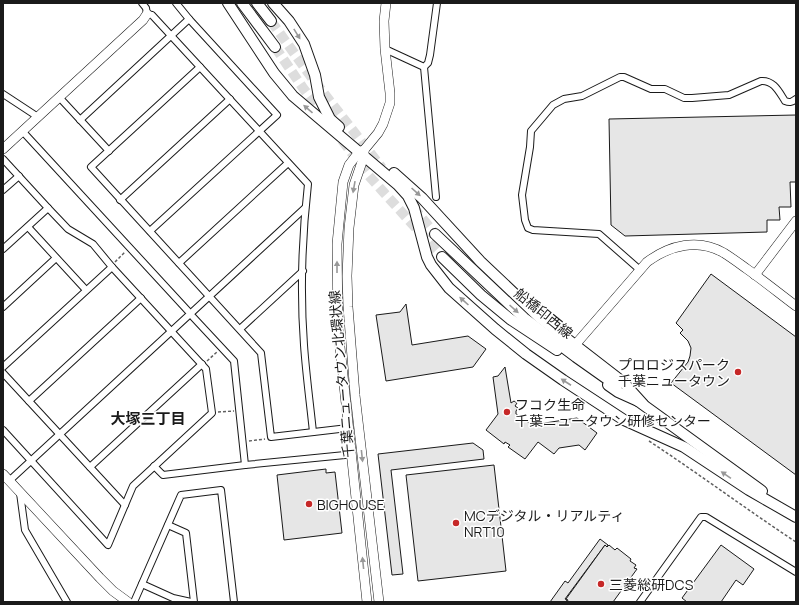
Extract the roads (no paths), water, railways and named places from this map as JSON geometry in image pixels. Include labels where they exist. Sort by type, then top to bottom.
[{"type":"main road","points":[[228,3],[274,73],[293,96],[362,153],[398,185],[408,196],[414,208],[427,257],[439,276],[495,329],[526,354],[624,420],[684,447],[749,490],[796,517]]},
{"type":"main road","points":[[242,3],[275,47]]},
{"type":"main road","points":[[257,3],[271,21]]},
{"type":"main road","points":[[274,3],[289,21],[304,44],[315,75],[319,97],[330,119],[362,153],[395,174],[422,198],[480,261],[540,318],[624,383],[643,404]]},
{"type":"main road","points":[[362,153],[378,133],[390,104],[390,86],[385,49],[384,21],[386,3]]},
{"type":"main road","points":[[3,149],[148,14]]},
{"type":"main road","name":"千葉ニュータウン北環状線","points":[[362,153],[349,165],[343,182],[337,244],[338,328],[367,602]]},
{"type":"main road","name":"千葉ニュータウン北環状線","points":[[362,153],[354,185],[349,228],[347,276],[350,338],[359,431],[379,602]]},
{"type":"main road","points":[[755,275],[796,221]]},
{"type":"main road","name":"船橋印西線","points":[[435,234],[524,318],[796,517]]},
{"type":"main road","points":[[575,345],[647,262],[658,254],[672,248],[689,245],[706,246],[724,253],[796,306]]},
{"type":"main road","name":"船橋印西線","points":[[442,258],[510,319],[618,392],[643,404]]},
{"type":"main road","points":[[6,477],[100,578],[113,591],[128,602]]},
{"type":"street","points":[[142,3],[148,14],[152,15],[308,184],[305,208],[302,271],[304,344],[313,432]]},
{"type":"street","points":[[150,231],[277,115],[176,3]]},
{"type":"street","points":[[436,197],[424,67],[428,63],[430,55],[437,3]]},
{"type":"street","points":[[80,120],[189,19]]},
{"type":"street","points":[[385,49],[424,67]]},
{"type":"street","points":[[200,67],[91,168],[261,353],[271,437],[313,432],[349,430],[359,431]]},
{"type":"street","points":[[640,270],[598,234],[533,230],[528,228],[525,220],[522,195],[530,147],[531,130],[553,105],[564,99],[582,96],[620,77],[624,77],[636,84],[651,89],[665,90],[684,98],[729,95],[765,80],[771,82],[788,102],[792,102],[796,99]]},
{"type":"street","points":[[3,94],[38,117]]},
{"type":"street","points":[[59,97],[109,151]]},
{"type":"street","points":[[120,200],[230,99]]},
{"type":"street","points":[[25,134],[188,311]]},
{"type":"street","points":[[3,159],[68,228],[92,244],[202,365],[206,370],[212,413],[133,486],[108,545],[3,430]]},
{"type":"street","points":[[179,263],[288,163]]},
{"type":"street","points":[[3,190],[19,176]]},
{"type":"street","points":[[3,249],[48,208]]},
{"type":"street","points":[[6,477],[31,460],[60,434],[305,208]]},
{"type":"street","points":[[28,227],[86,290]]},
{"type":"street","points":[[3,307],[56,258]]},
{"type":"street","points":[[3,367],[112,267]]},
{"type":"street","points":[[240,329],[302,271]]},
{"type":"street","points":[[29,401],[141,298]]},
{"type":"street","points":[[193,317],[234,361],[245,465]]},
{"type":"street","points":[[90,467],[202,365]]},
{"type":"street","points":[[3,373],[125,505]]},
{"type":"street","points":[[154,466],[163,475],[345,455]]},
{"type":"street","points":[[134,602],[181,495],[221,490],[234,602]]},
{"type":"street","points":[[20,492],[25,530],[67,602]]},
{"type":"street","points":[[640,602],[701,517],[706,517],[796,572]]},
{"type":"street","points":[[142,584],[173,598],[192,602],[186,533],[168,525]]},
{"type":"tunnel","points":[[271,21],[312,78],[382,168]]},
{"type":"tunnel","points":[[275,47],[329,123]]},
{"type":"tunnel","points":[[342,140],[369,176],[442,257]]},
{"type":"tunnel","points":[[413,207],[435,234]]},
{"type":"place","name":"プロロジスパーク 千葉ニュータウン","points":[[738,372]]},
{"type":"place","name":"フコク生命 千葉ニュータウン研修センター","points":[[507,412]]},
{"type":"place","name":"BIGHOUSE","points":[[309,504]]},
{"type":"place","name":"MCデジタル・リアルティ NRT10","points":[[456,523]]},
{"type":"place","name":"三菱総研DCS","points":[[601,584]]},
{"type":"district","name":"大塚三丁目","points":[[148,418]]}]
